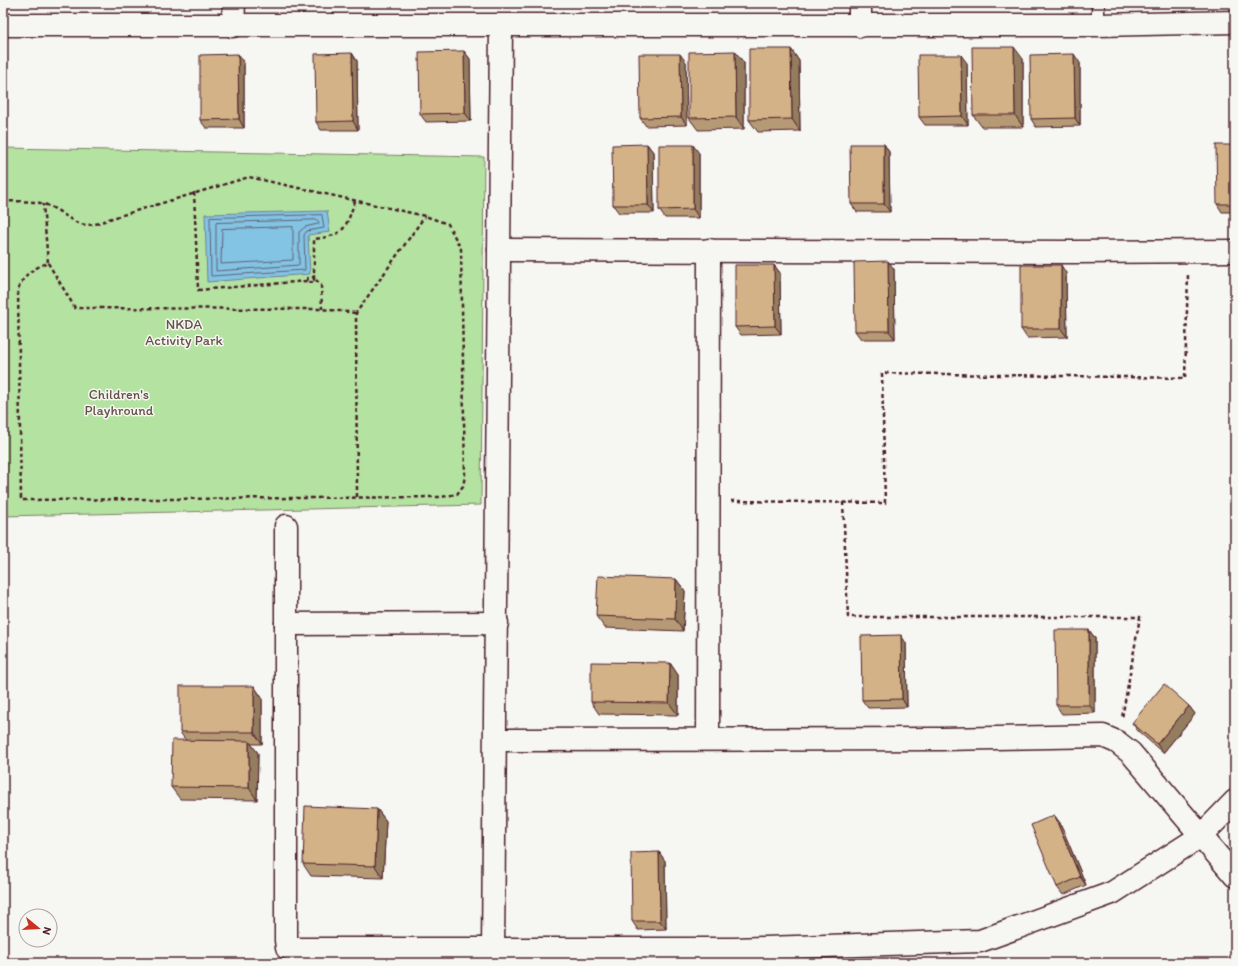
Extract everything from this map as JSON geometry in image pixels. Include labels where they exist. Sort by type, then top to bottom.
[{"type":"street","points":[[233,26],[234,3]]},
{"type":"street","points":[[860,3],[860,26]]},
{"type":"street","points":[[3,25],[1098,26],[1235,22]]},
{"type":"street","points":[[493,950],[501,26]]},
{"type":"street","points":[[499,250],[1235,251]]},
{"type":"street","points":[[708,739],[709,250]]},
{"type":"street","points":[[286,526],[287,948],[493,950],[734,956],[980,941],[1112,893],[1200,836],[1235,801]]},
{"type":"street","points":[[286,624],[497,623]]},
{"type":"street","points":[[496,740],[941,739],[1102,736],[1117,742],[1131,753],[1235,876]]},
{"type":"lane","points":[[1098,3],[1098,26]]},
{"type":"path","points":[[3,201],[43,204],[81,225],[98,225],[110,219],[194,192],[249,177],[425,216],[448,224],[461,249],[465,476],[463,486],[457,494],[441,497],[21,500],[18,289],[24,276],[36,268],[48,263]]},
{"type":"path","points":[[194,192],[198,290],[307,281],[314,283],[314,239],[337,235],[342,232],[347,224],[356,201]]},
{"type":"path","points":[[43,204],[48,263],[75,308],[322,309],[356,313]]},
{"type":"path","points":[[357,497],[356,313],[425,216]]},
{"type":"path","points":[[709,501],[884,503],[882,373],[1185,378],[1190,251]]},
{"type":"path","points":[[307,281],[308,278],[315,279],[321,285],[322,309]]},
{"type":"path","points":[[844,502],[848,617],[1140,617],[1117,742]]},
{"type":"green space","name":"NKDA Activity Park","points":[[3,148],[484,157],[481,505],[3,516]]},
{"type":"water","points":[[327,211],[330,232],[308,235],[310,274],[207,282],[205,214]]},
{"type":"building","points":[[972,47],[1014,47],[1015,115],[973,115]]},
{"type":"building","points":[[749,49],[791,49],[792,119],[749,120]]},
{"type":"building","points":[[464,51],[465,113],[420,114],[419,52]]},
{"type":"building","points":[[735,51],[736,117],[689,118],[689,52]]},
{"type":"building","points":[[352,53],[353,121],[316,122],[315,54]]},
{"type":"building","points":[[238,54],[239,119],[200,120],[200,55]]},
{"type":"building","points":[[639,54],[680,54],[681,117],[640,118]]},
{"type":"building","points":[[1074,54],[1075,118],[1031,119],[1030,55]]},
{"type":"building","points":[[918,55],[961,55],[962,116],[919,117]]},
{"type":"building","points":[[647,144],[648,205],[613,205],[612,145]]},
{"type":"building","points":[[850,144],[884,144],[884,204],[851,204]]},
{"type":"building","points":[[659,145],[693,145],[693,209],[659,210]]},
{"type":"building","points":[[1216,145],[1235,145],[1235,204],[1217,204]]},
{"type":"building","points":[[888,261],[889,331],[855,331],[854,262]]},
{"type":"building","points":[[735,265],[774,265],[775,326],[735,327]]},
{"type":"building","points":[[1021,265],[1061,265],[1061,329],[1021,329]]},
{"type":"building","points":[[598,576],[676,579],[675,619],[596,616]]},
{"type":"building","points":[[1055,630],[1089,630],[1089,705],[1056,705]]},
{"type":"building","points":[[901,635],[902,699],[862,700],[861,636]]},
{"type":"building","points":[[591,662],[670,663],[669,703],[591,702]]},
{"type":"building","points":[[1164,684],[1189,706],[1157,744],[1132,723]]},
{"type":"building","points":[[180,686],[254,686],[254,732],[180,732]]},
{"type":"building","points":[[172,740],[249,741],[249,788],[171,787]]},
{"type":"building","points":[[305,806],[377,809],[375,866],[303,864]]},
{"type":"building","points":[[1054,815],[1080,877],[1057,887],[1031,825]]},
{"type":"building","points":[[659,852],[660,921],[632,921],[631,853]]},
{"type":"building","points":[[801,962],[801,963],[767,963]]},
{"type":"park label","name":"Children's Playhround","points":[[119,402]]}]
